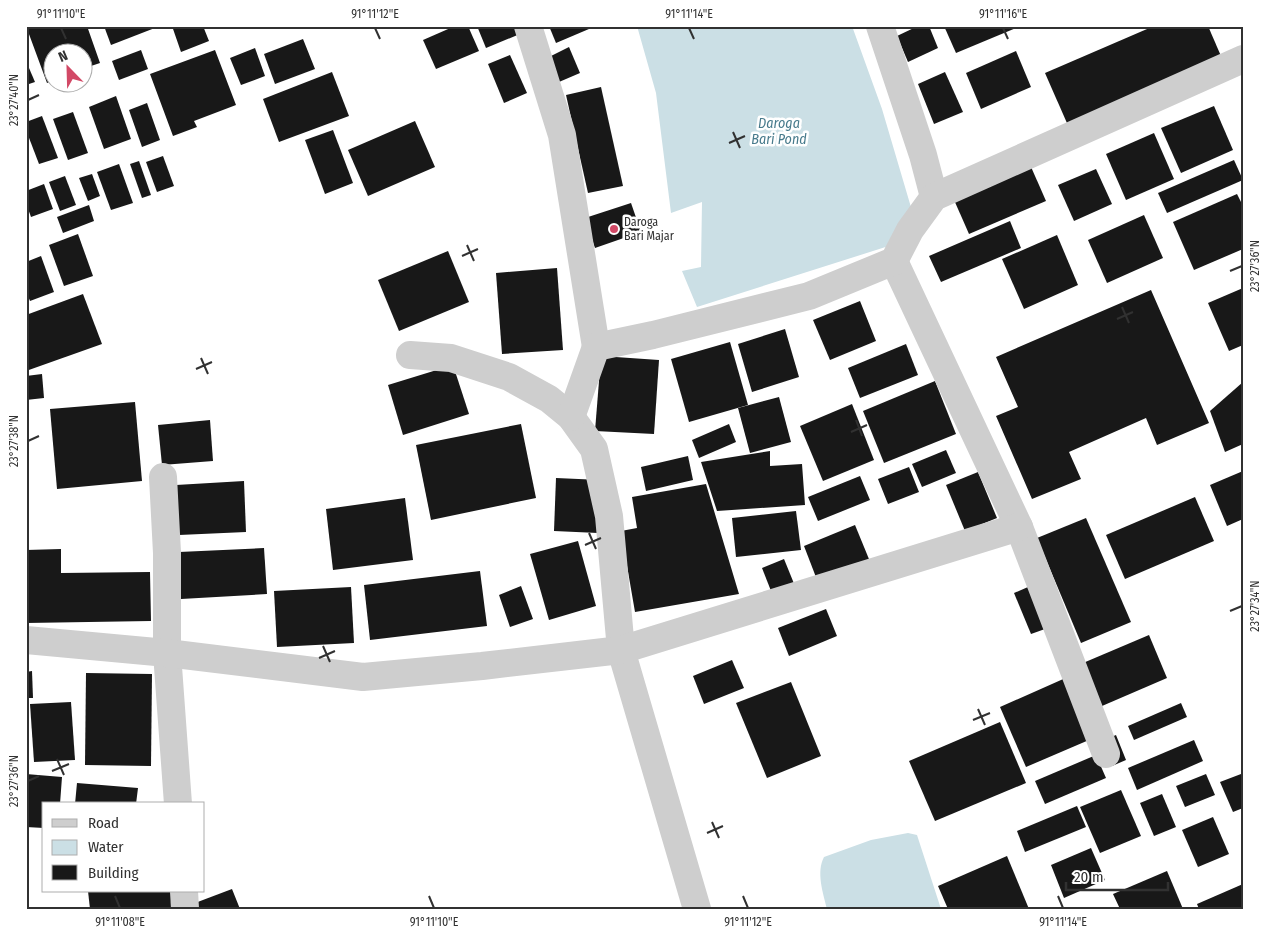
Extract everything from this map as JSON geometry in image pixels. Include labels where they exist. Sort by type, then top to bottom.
[{"type":"street","points":[[528,26],[562,135],[596,347],[571,417]]},
{"type":"street","points":[[880,26],[923,155],[934,197]]},
{"type":"street","points":[[596,347],[809,296],[894,261],[910,230],[934,197],[1243,58]]},
{"type":"street","points":[[894,261],[1019,527],[1106,754]]},
{"type":"street","points":[[410,355],[451,358],[509,377],[549,399],[571,417],[594,449],[609,516],[621,650],[697,909]]},
{"type":"street","points":[[163,476],[167,553],[167,653],[178,802]]},
{"type":"street","points":[[26,640],[167,653],[364,677],[621,650],[1019,527]]},
{"type":"street","points":[[184,892],[185,909]]},
{"type":"water","name":"Daroga Bari Pond","points":[[637,26],[852,26],[882,109],[913,214],[895,244],[697,307],[682,271],[701,267],[702,202],[671,213],[656,93]]},
{"type":"water","points":[[908,833],[917,835],[941,909],[827,909],[820,876],[824,857],[871,840]]},
{"type":"building","points":[[26,26],[87,26],[100,63],[92,66],[92,42],[42,42],[42,69]]},
{"type":"building","points":[[104,26],[160,26],[111,45]]},
{"type":"building","points":[[172,26],[203,26],[209,41],[181,52]]},
{"type":"building","points":[[455,26],[468,26],[479,51],[436,69],[423,40]]},
{"type":"building","points":[[477,26],[525,26],[527,31],[486,48]]},
{"type":"building","points":[[549,26],[596,26],[556,43]]},
{"type":"building","points":[[918,26],[929,26],[938,48],[908,62],[897,36]]},
{"type":"building","points":[[944,26],[1016,26],[1016,28],[956,53]]},
{"type":"building","points":[[1154,26],[1208,26],[1224,63],[1070,130],[1045,73]]},
{"type":"building","points":[[303,39],[315,69],[275,84],[264,54]]},
{"type":"building","points":[[569,47],[580,73],[559,82],[549,57]]},
{"type":"building","points":[[255,48],[265,76],[241,85],[230,58]]},
{"type":"building","points":[[141,50],[148,69],[119,80],[112,61]]},
{"type":"building","points":[[215,50],[236,105],[194,121],[197,127],[173,136],[150,74]]},
{"type":"building","points":[[1016,51],[1031,87],[981,109],[966,73]]},
{"type":"building","points":[[510,55],[527,93],[504,103],[488,64]]},
{"type":"building","points":[[26,61],[35,82],[26,85]]},
{"type":"building","points":[[332,72],[349,116],[279,142],[263,99]]},
{"type":"building","points":[[945,72],[963,112],[934,124],[918,84]]},
{"type":"building","points":[[601,87],[623,186],[588,193],[566,95]]},
{"type":"building","points":[[116,96],[131,139],[104,149],[89,107]]},
{"type":"building","points":[[147,103],[160,140],[142,147],[129,110]]},
{"type":"building","points":[[1214,106],[1233,150],[1181,173],[1161,128]]},
{"type":"building","points":[[73,112],[88,153],[68,160],[53,119]]},
{"type":"building","points":[[42,116],[58,158],[39,164],[26,130],[26,122]]},
{"type":"building","points":[[415,121],[435,167],[368,196],[348,150]]},
{"type":"building","points":[[333,130],[353,183],[325,194],[305,140]]},
{"type":"building","points":[[1154,133],[1174,179],[1126,200],[1106,154]]},
{"type":"building","points":[[163,156],[174,186],[157,192],[146,162]]},
{"type":"building","points":[[1028,160],[1046,201],[969,234],[951,193]]},
{"type":"building","points":[[1234,160],[1243,180],[1167,213],[1158,193]]},
{"type":"building","points":[[139,161],[151,195],[142,198],[130,164]]},
{"type":"building","points":[[119,164],[133,203],[111,210],[97,172]]},
{"type":"building","points":[[1096,169],[1112,204],[1074,221],[1058,185]]},
{"type":"building","points":[[92,174],[100,196],[88,201],[79,178]]},
{"type":"building","points":[[65,176],[76,205],[60,211],[49,182]]},
{"type":"building","points":[[44,184],[53,209],[31,217],[26,203],[26,191]]},
{"type":"building","points":[[1237,194],[1243,206],[1243,249],[1194,270],[1173,222]]},
{"type":"building","points":[[631,203],[641,232],[595,248],[585,218]]},
{"type":"building","points":[[89,205],[94,221],[63,233],[57,217]]},
{"type":"building","points":[[1144,215],[1163,258],[1107,283],[1088,240]]},
{"type":"building","points":[[1010,221],[1021,248],[941,282],[929,256]]},
{"type":"building","points":[[78,234],[93,276],[64,286],[49,245]]},
{"type":"building","points":[[1057,235],[1078,285],[1024,309],[1002,259]]},
{"type":"building","points":[[448,251],[469,302],[399,331],[378,280]]},
{"type":"building","points":[[41,256],[54,292],[30,301],[26,291],[26,262]]},
{"type":"building","points":[[557,268],[563,350],[502,354],[496,273]]},
{"type":"building","points":[[1243,288],[1243,345],[1229,351],[1208,303]]},
{"type":"building","points":[[1151,290],[1209,423],[1157,445],[1146,418],[1069,452],[1081,479],[1032,499],[996,416],[1018,407],[996,357]]},
{"type":"building","points":[[83,294],[102,344],[26,371],[26,315]]},
{"type":"building","points":[[860,301],[876,341],[830,360],[813,320]]},
{"type":"building","points":[[785,329],[799,377],[752,392],[738,344]]},
{"type":"building","points":[[730,342],[748,405],[689,422],[671,359]]},
{"type":"building","points":[[906,344],[918,375],[860,398],[848,368]]},
{"type":"building","points":[[601,356],[659,360],[654,434],[595,431]]},
{"type":"building","points":[[453,365],[469,414],[403,435],[388,385]]},
{"type":"building","points":[[42,374],[44,398],[26,400],[26,376]]},
{"type":"building","points":[[935,381],[956,434],[884,463],[863,411]]},
{"type":"building","points":[[1243,382],[1243,444],[1225,452],[1210,411]]},
{"type":"building","points":[[779,397],[791,442],[750,453],[738,408]]},
{"type":"building","points":[[135,402],[142,481],[57,489],[50,409]]},
{"type":"building","points":[[852,404],[874,460],[823,481],[800,426]]},
{"type":"building","points":[[210,420],[213,461],[162,465],[158,425]]},
{"type":"building","points":[[521,424],[536,498],[431,520],[416,445]]},
{"type":"building","points":[[729,424],[736,442],[699,458],[692,440]]},
{"type":"building","points":[[946,450],[956,473],[922,487],[912,464]]},
{"type":"building","points":[[770,451],[770,466],[802,464],[805,505],[717,511],[701,462]]},
{"type":"building","points":[[688,456],[693,480],[646,491],[641,467]]},
{"type":"building","points":[[909,467],[919,492],[888,504],[878,479]]},
{"type":"building","points":[[1243,471],[1243,519],[1227,526],[1210,485]]},
{"type":"building","points":[[978,472],[997,518],[965,531],[946,485]]},
{"type":"building","points":[[860,476],[870,500],[818,521],[808,497]]},
{"type":"building","points":[[556,478],[601,480],[598,533],[554,531]]},
{"type":"building","points":[[244,481],[246,532],[179,535],[176,485]]},
{"type":"building","points":[[706,484],[739,594],[635,612],[621,531],[637,528],[632,497]]},
{"type":"building","points":[[1195,497],[1214,541],[1125,579],[1106,535]]},
{"type":"building","points":[[405,498],[413,560],[333,570],[326,509]]},
{"type":"building","points":[[796,511],[801,550],[736,557],[732,518]]},
{"type":"building","points":[[1086,518],[1131,622],[1081,643],[1037,538]]},
{"type":"building","points":[[855,525],[871,564],[819,585],[804,546]]},
{"type":"building","points":[[578,541],[596,606],[549,620],[530,554]]},
{"type":"building","points":[[264,548],[267,594],[181,599],[179,552]]},
{"type":"building","points":[[61,549],[61,573],[150,572],[151,621],[26,623],[26,550]]},
{"type":"building","points":[[784,559],[795,586],[773,596],[762,568]]},
{"type":"building","points":[[480,571],[487,626],[370,640],[364,585]]},
{"type":"building","points":[[521,586],[533,619],[510,627],[499,595]]},
{"type":"building","points":[[351,587],[354,643],[277,647],[274,591]]},
{"type":"building","points":[[1028,587],[1045,629],[1031,634],[1014,593]]},
{"type":"building","points":[[826,609],[837,636],[789,656],[778,628]]},
{"type":"building","points":[[1149,635],[1167,678],[1102,706],[1083,663]]},
{"type":"building","points":[[732,660],[744,688],[704,704],[693,676]]},
{"type":"building","points":[[32,671],[33,698],[26,698],[26,672]]},
{"type":"building","points":[[86,673],[152,674],[151,766],[85,765]]},
{"type":"building","points":[[1070,676],[1096,737],[1026,767],[1000,707]]},
{"type":"building","points":[[791,682],[821,756],[767,778],[736,703]]},
{"type":"building","points":[[71,702],[75,760],[34,762],[30,704]]},
{"type":"building","points":[[1181,703],[1187,717],[1134,740],[1128,726]]},
{"type":"building","points":[[1000,722],[1026,783],[935,821],[909,761]]},
{"type":"building","points":[[1116,735],[1126,760],[1112,766],[1102,741]]},
{"type":"building","points":[[1194,740],[1203,761],[1137,790],[1128,768]]},
{"type":"building","points":[[1096,755],[1106,778],[1045,804],[1035,781]]},
{"type":"building","points":[[26,774],[62,777],[60,802],[42,802],[42,828],[26,827]]},
{"type":"building","points":[[1206,774],[1215,795],[1185,807],[1176,786]]},
{"type":"building","points":[[1241,774],[1243,778],[1243,808],[1233,812],[1220,782]]},
{"type":"building","points":[[77,783],[138,788],[136,802],[75,802]]},
{"type":"building","points":[[1121,790],[1141,836],[1100,853],[1080,807]]},
{"type":"building","points":[[1162,794],[1176,827],[1154,836],[1140,803]]},
{"type":"building","points":[[1077,806],[1086,827],[1025,852],[1017,831]]},
{"type":"building","points":[[1213,817],[1229,854],[1198,867],[1182,830]]},
{"type":"building","points":[[1091,848],[1105,880],[1064,898],[1051,865]]},
{"type":"building","points":[[1007,856],[1029,909],[948,909],[938,886]]},
{"type":"building","points":[[1167,871],[1183,909],[1120,909],[1113,894]]},
{"type":"building","points":[[1243,884],[1243,909],[1199,909],[1197,904]]},
{"type":"building","points":[[232,889],[240,909],[197,909],[195,903]]},
{"type":"building","points":[[88,892],[173,892],[174,909],[90,909]]},
{"type":"place","name":"Daroga Bari Majar","points":[[614,229]]}]
